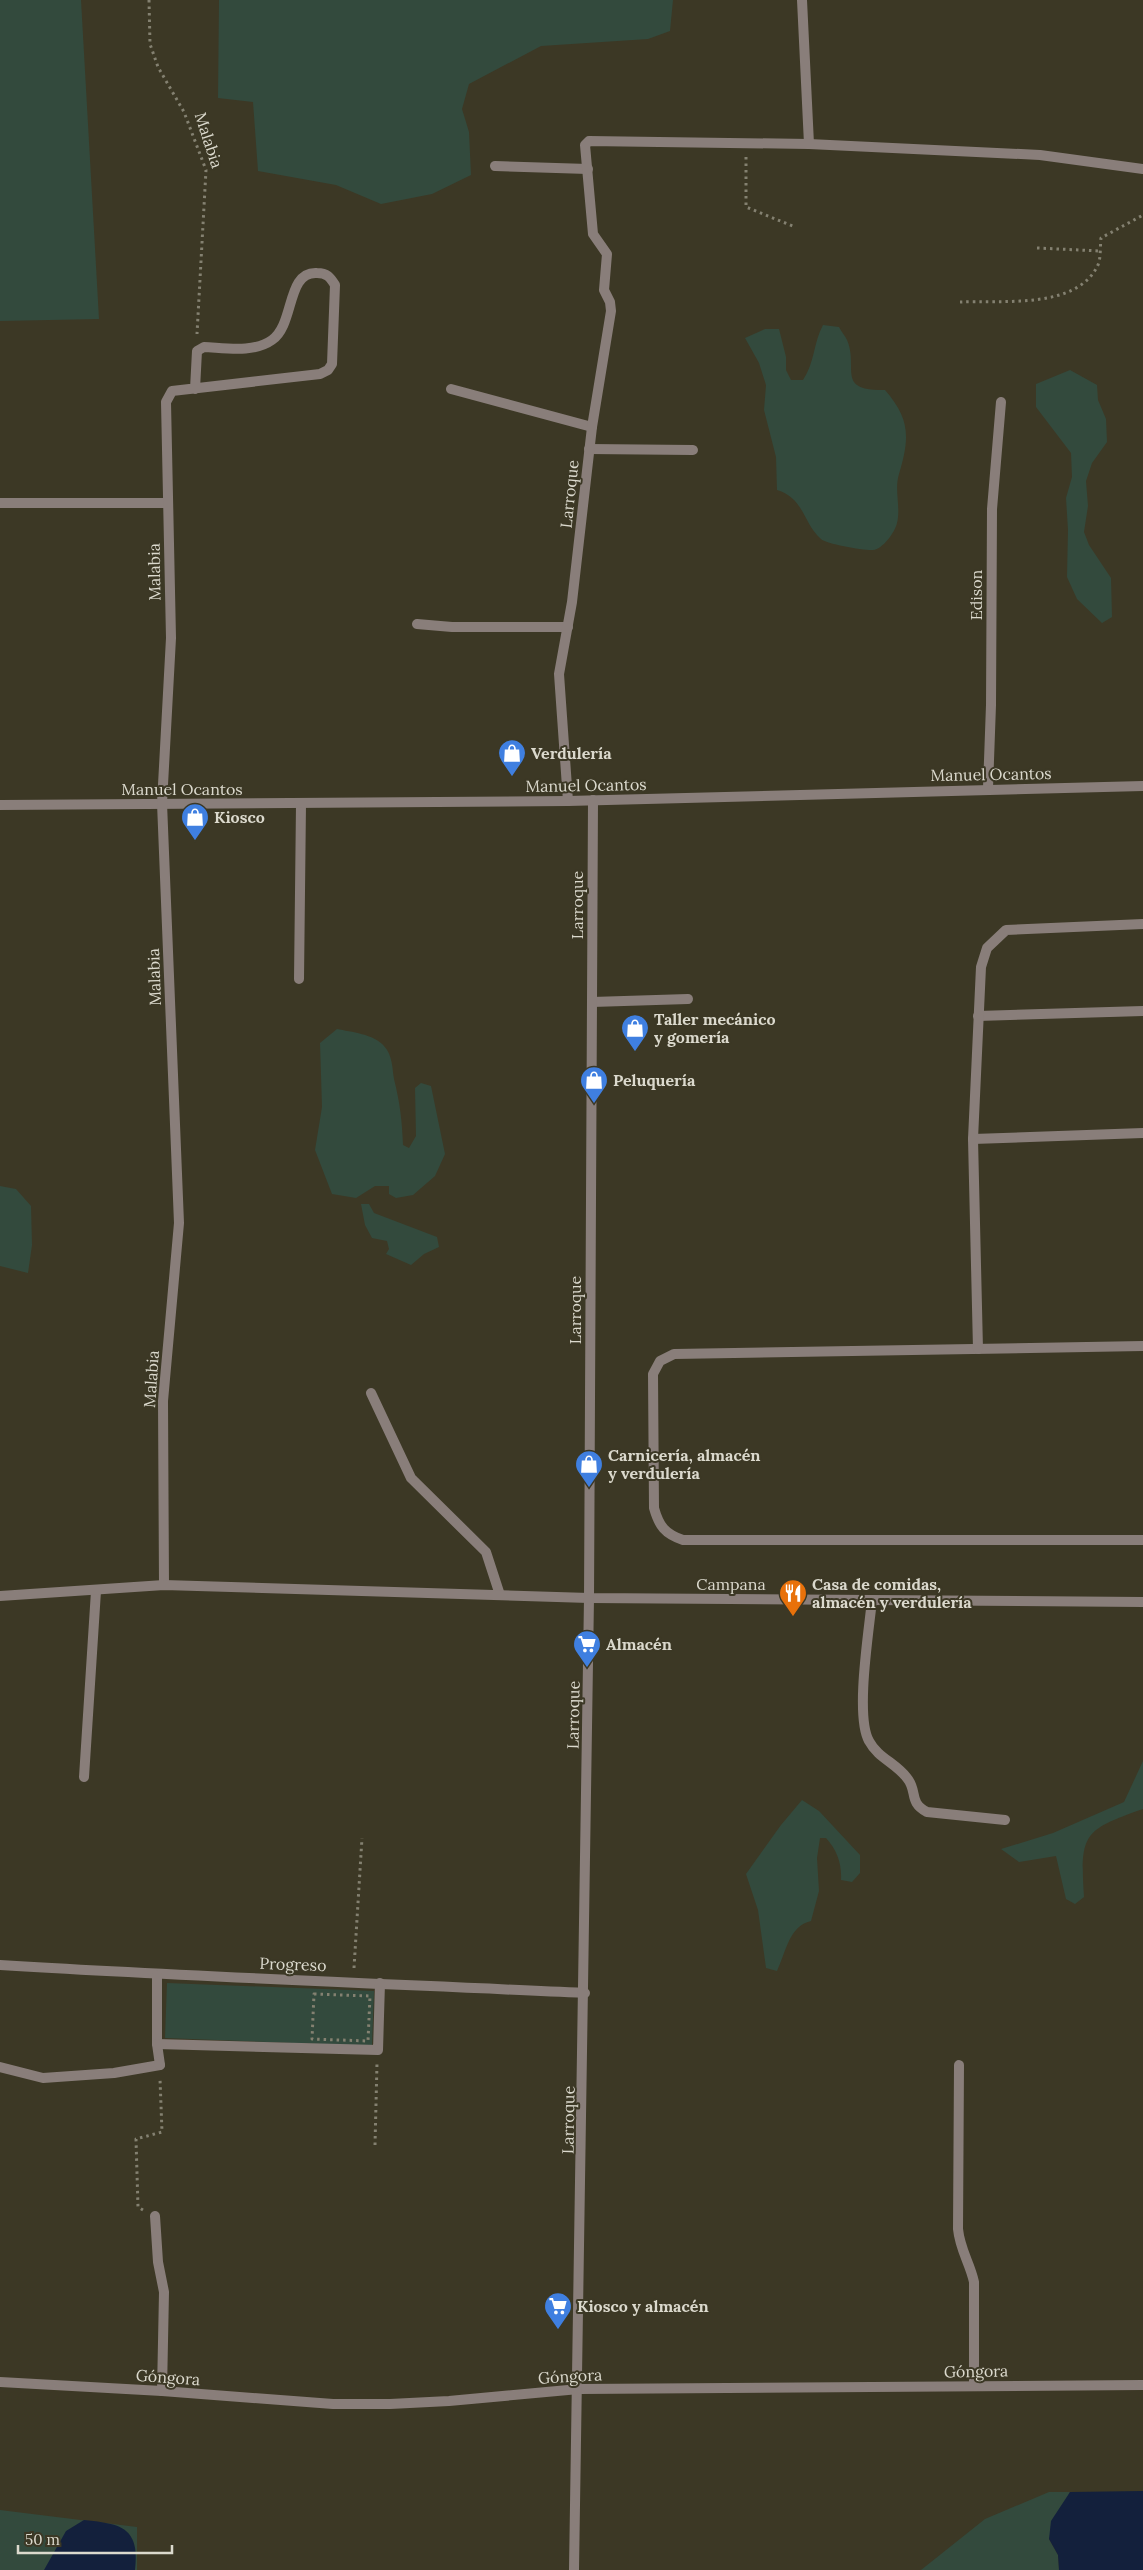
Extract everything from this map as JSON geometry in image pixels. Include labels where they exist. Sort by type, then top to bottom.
[{"type":"street","points":[[802,0],[809,144]]},
{"type":"street","points":[[495,166],[588,169],[585,145],[589,140],[809,144],[1040,155],[1143,169]]},
{"type":"street","name":"Larroque","points":[[568,801],[558,674],[568,626],[592,427],[611,311],[610,302],[604,290],[607,254],[593,234],[588,169]]},
{"type":"street","name":"Malabia","points":[[164,1585],[163,1401],[179,1223],[162,803],[171,638],[166,402],[172,391],[320,374],[328,370],[332,364],[335,285],[330,276],[324,273],[310,272],[298,281],[283,330],[272,340],[259,347],[204,348],[197,352],[195,358]]},
{"type":"street","points":[[194,389],[195,358]]},
{"type":"street","points":[[451,389],[592,427]]},
{"type":"street","name":"Edison","points":[[988,788],[991,705],[992,509],[1001,402]]},
{"type":"street","points":[[590,449],[693,450]]},
{"type":"street","points":[[0,503],[168,504]]},
{"type":"street","points":[[417,624],[452,627],[568,626]]},
{"type":"street","name":"Manuel Ocantos","points":[[0,805],[568,801],[988,788],[1143,786]]},
{"type":"street","name":"Larroque","points":[[574,2570],[579,2390],[585,1993],[593,800]]},
{"type":"street","points":[[299,979],[301,804]]},
{"type":"street","points":[[978,1349],[973,1139],[981,967],[987,948],[1006,930],[1143,924]]},
{"type":"street","points":[[592,1002],[688,1000]]},
{"type":"street","points":[[978,1016],[1143,1010]]},
{"type":"street","points":[[973,1139],[1143,1133]]},
{"type":"street","points":[[1143,1346],[674,1354],[660,1361],[653,1374],[654,1508],[659,1524],[669,1535],[683,1540],[1143,1540]]},
{"type":"street","points":[[371,1394],[411,1478],[482,1547],[500,1595]]},
{"type":"street","name":"Campana","points":[[0,1596],[164,1585],[589,1598],[1143,1602]]},
{"type":"street","points":[[84,1777],[96,1591]]},
{"type":"street","points":[[872,1600],[863,1709],[868,1739],[878,1754],[896,1766],[909,1779],[914,1800],[920,1808],[927,1812],[1005,1820]]},
{"type":"street","name":"Progreso","points":[[0,1965],[157,1975],[353,1981],[585,1993]]},
{"type":"street","points":[[0,2067],[43,2078],[114,2073],[160,2065],[157,2044],[157,1975]]},
{"type":"street","points":[[157,2044],[378,2050],[380,1983]]},
{"type":"street","points":[[959,2065],[958,2229],[960,2247],[972,2271],[974,2282],[974,2386]]},
{"type":"street","points":[[155,2216],[158,2262],[164,2292],[162,2391]]},
{"type":"street","name":"Góngora","points":[[0,2382],[162,2391],[333,2404],[449,2402],[579,2390],[1143,2385]]},
{"type":"path","name":"Malabia","points":[[149,0],[150,44],[158,67],[184,112],[206,170],[195,358]]},
{"type":"path","points":[[746,144],[746,207],[795,227]]},
{"type":"path","points":[[960,302],[1059,297],[1083,285],[1098,264],[1101,238],[1143,216]]},
{"type":"path","points":[[1037,248],[1100,251]]},
{"type":"path","points":[[353,1981],[362,1838]]},
{"type":"path","points":[[314,1994],[370,1996],[368,2041],[312,2039],[314,1994]]},
{"type":"path","points":[[375,2145],[378,2050]]},
{"type":"path","points":[[155,2216],[138,2207],[136,2139],[162,2132],[160,2065]]},
{"type":"green space","points":[[0,0],[81,0],[99,319],[0,321]]},
{"type":"green space","points":[[219,0],[673,0],[670,31],[648,39],[541,46],[469,84],[462,109],[469,132],[471,175],[432,194],[381,204],[336,185],[258,171],[253,102],[218,98]]},
{"type":"green space","points":[[823,325],[839,327],[847,340],[854,382],[860,387],[885,390],[899,410],[906,429],[905,449],[898,480],[897,523],[888,540],[881,547],[873,550],[846,547],[824,541],[815,533],[793,499],[777,490],[776,457],[764,410],[766,385],[759,363],[745,338],[765,329],[779,329],[786,357],[786,370],[791,380],[803,380],[810,366]]},
{"type":"green space","points":[[1070,370],[1097,385],[1098,400],[1106,419],[1107,442],[1092,463],[1086,481],[1088,506],[1084,532],[1089,545],[1111,578],[1112,617],[1102,623],[1077,599],[1067,577],[1068,530],[1066,498],[1072,477],[1071,453],[1036,407],[1036,384]]},
{"type":"green space","points":[[337,1029],[368,1036],[380,1042],[387,1050],[392,1062],[403,1145],[409,1148],[416,1136],[415,1088],[421,1083],[431,1086],[445,1154],[435,1176],[413,1195],[396,1198],[389,1194],[389,1186],[375,1186],[356,1198],[332,1194],[315,1150],[322,1107],[320,1043]]},
{"type":"green space","points":[[0,1186],[16,1189],[31,1206],[32,1245],[28,1273],[0,1266]]},
{"type":"green space","points":[[361,1204],[369,1204],[374,1213],[437,1237],[439,1247],[424,1254],[411,1265],[386,1254],[389,1249],[387,1241],[372,1238],[365,1225]]},
{"type":"green space","points":[[1143,1761],[1143,1809],[1108,1823],[1097,1829],[1090,1837],[1085,1847],[1083,1860],[1084,1897],[1075,1904],[1066,1899],[1056,1856],[1019,1862],[1001,1849],[1053,1833],[1124,1802]]},
{"type":"green space","points":[[802,1800],[819,1811],[860,1855],[860,1873],[852,1882],[841,1880],[841,1868],[836,1852],[826,1838],[820,1838],[817,1858],[819,1891],[811,1921],[798,1928],[793,1934],[777,1971],[766,1968],[758,1910],[746,1874],[781,1825]]},
{"type":"green space","points":[[167,1983],[374,1991],[372,2046],[165,2038]]},
{"type":"green space","points":[[1049,2492],[1070,2492],[1049,2539],[1058,2555],[1059,2570],[921,2570],[985,2519]]},
{"type":"green space","points":[[0,2510],[137,2527],[137,2570],[0,2570]]},
{"type":"water","points":[[1143,2491],[1143,2570],[1059,2570],[1058,2555],[1049,2539],[1051,2521],[1070,2492]]},
{"type":"water","points":[[84,2520],[108,2523],[125,2530],[131,2536],[134,2544],[136,2555],[135,2570],[44,2570],[66,2531]]},
{"type":"place","name":"Verdulería","points":[[512,777]]},
{"type":"place","name":"Kiosco","points":[[195,841]]},
{"type":"place","name":"Taller mecánico y gomería","points":[[635,1052]]},
{"type":"place","name":"Peluquería","points":[[594,1104]]},
{"type":"place","name":"Carnicería, almacén y verdulería","points":[[589,1488]]},
{"type":"place","name":"Casa de comidas, almacén y verdulería","points":[[793,1617]]},
{"type":"place","name":"Almacén","points":[[587,1668]]},
{"type":"place","name":"Kiosco y almacén","points":[[558,2330]]}]
